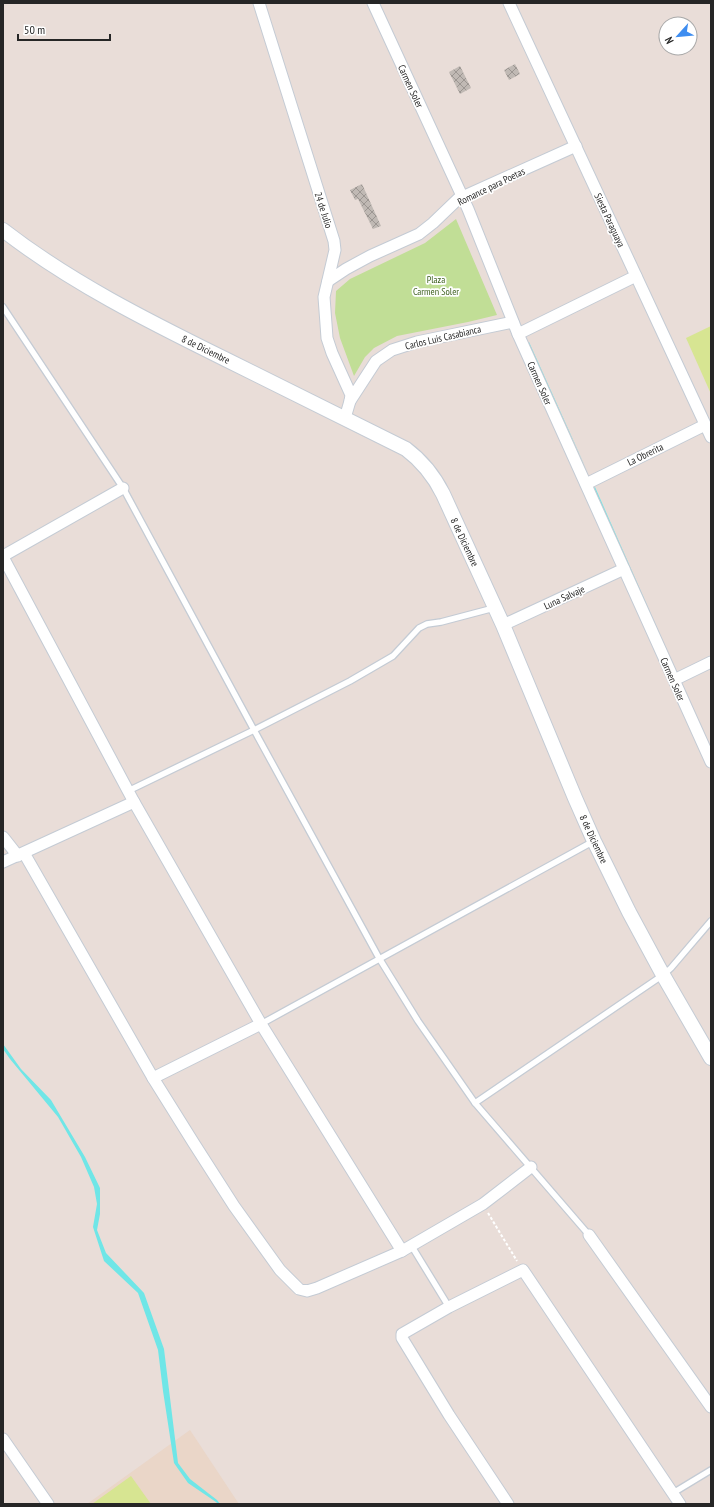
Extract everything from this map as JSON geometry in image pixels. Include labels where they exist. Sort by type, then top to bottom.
[{"type":"street","name":"24 de Julio","points":[[259,3],[334,241],[335,250],[324,297],[327,338],[332,353],[349,390],[350,401]]},
{"type":"street","name":"Carmen Soler","points":[[373,3],[462,197],[518,334],[711,762]]},
{"type":"street","name":"Siesta Paraguaya","points":[[509,3],[711,437]]},
{"type":"street","name":"Romance para Poetas","points":[[328,281],[370,256],[418,234],[462,197],[576,146]]},
{"type":"street","name":"8 de Diciembre","points":[[3,230],[53,266],[114,301],[173,333],[406,449],[417,457],[440,488],[503,625],[594,841],[629,912],[663,975],[711,1058]]},
{"type":"street","points":[[518,334],[636,276]]},
{"type":"street","name":"Carlos Luis Casabianca","points":[[350,401],[376,361],[392,350],[417,342],[513,322]]},
{"type":"street","points":[[345,418],[350,401]]},
{"type":"street","name":"La Obrerita","points":[[586,484],[705,425]]},
{"type":"street","points":[[124,488],[3,556],[134,802],[261,1024],[406,1248]]},
{"type":"street","name":"Luna Salvaje","points":[[503,625],[624,569]]},
{"type":"street","points":[[674,680],[711,662]]},
{"type":"street","points":[[3,862],[134,802]]},
{"type":"street","points":[[3,837],[21,854],[153,1078],[234,1206],[280,1270],[299,1289],[307,1291],[317,1288],[406,1248],[483,1204],[531,1167]]},
{"type":"street","points":[[153,1078],[261,1024]]},
{"type":"street","points":[[589,1235],[711,1407]]},
{"type":"street","points":[[508,1504],[445,1409],[402,1338],[402,1334],[449,1307],[523,1270],[680,1504]]},
{"type":"street","points":[[3,1439],[48,1504]]},
{"type":"lane","points":[[3,307],[124,488],[379,958],[418,1021],[475,1103],[589,1235]]},
{"type":"lane","points":[[128,791],[254,730],[350,681],[393,656],[419,628],[427,624],[495,608]]},
{"type":"lane","points":[[261,1024],[594,841]]},
{"type":"lane","points":[[475,1103],[663,975],[671,968],[711,921]]},
{"type":"lane","points":[[406,1248],[449,1307]]},
{"type":"lane","points":[[673,1493],[711,1470]]},
{"type":"path","points":[[483,1204],[523,1270]]},
{"type":"shaded area","points":[[190,1430],[239,1504],[87,1504]]},
{"type":"green space","name":"Plaza Carmen Soler","points":[[456,219],[497,315],[397,336],[374,348],[365,357],[354,376],[340,338],[335,313],[336,291],[350,279],[425,243]]},
{"type":"green space","points":[[711,326],[711,394],[686,338]]},
{"type":"green space","points":[[131,1476],[151,1504],[92,1504]]},
{"type":"water","points":[[529,342],[588,473],[528,343]]},
{"type":"water","points":[[595,487],[676,671],[676,672],[594,488]]},
{"type":"water","points":[[3,1044],[21,1069],[51,1100],[85,1157],[100,1188],[100,1214],[97,1230],[106,1253],[144,1293],[164,1349],[178,1463],[190,1479],[220,1504],[188,1483],[174,1463],[158,1350],[138,1293],[104,1261],[93,1227],[97,1204],[94,1187],[81,1157],[58,1117],[10,1059],[3,1049]]},
{"type":"building","points":[[515,64],[520,74],[509,80],[504,70]]},
{"type":"building","points":[[460,66],[471,88],[460,94],[449,72]]},
{"type":"building","points":[[362,184],[381,226],[373,229],[358,199],[355,200],[350,190]]}]
